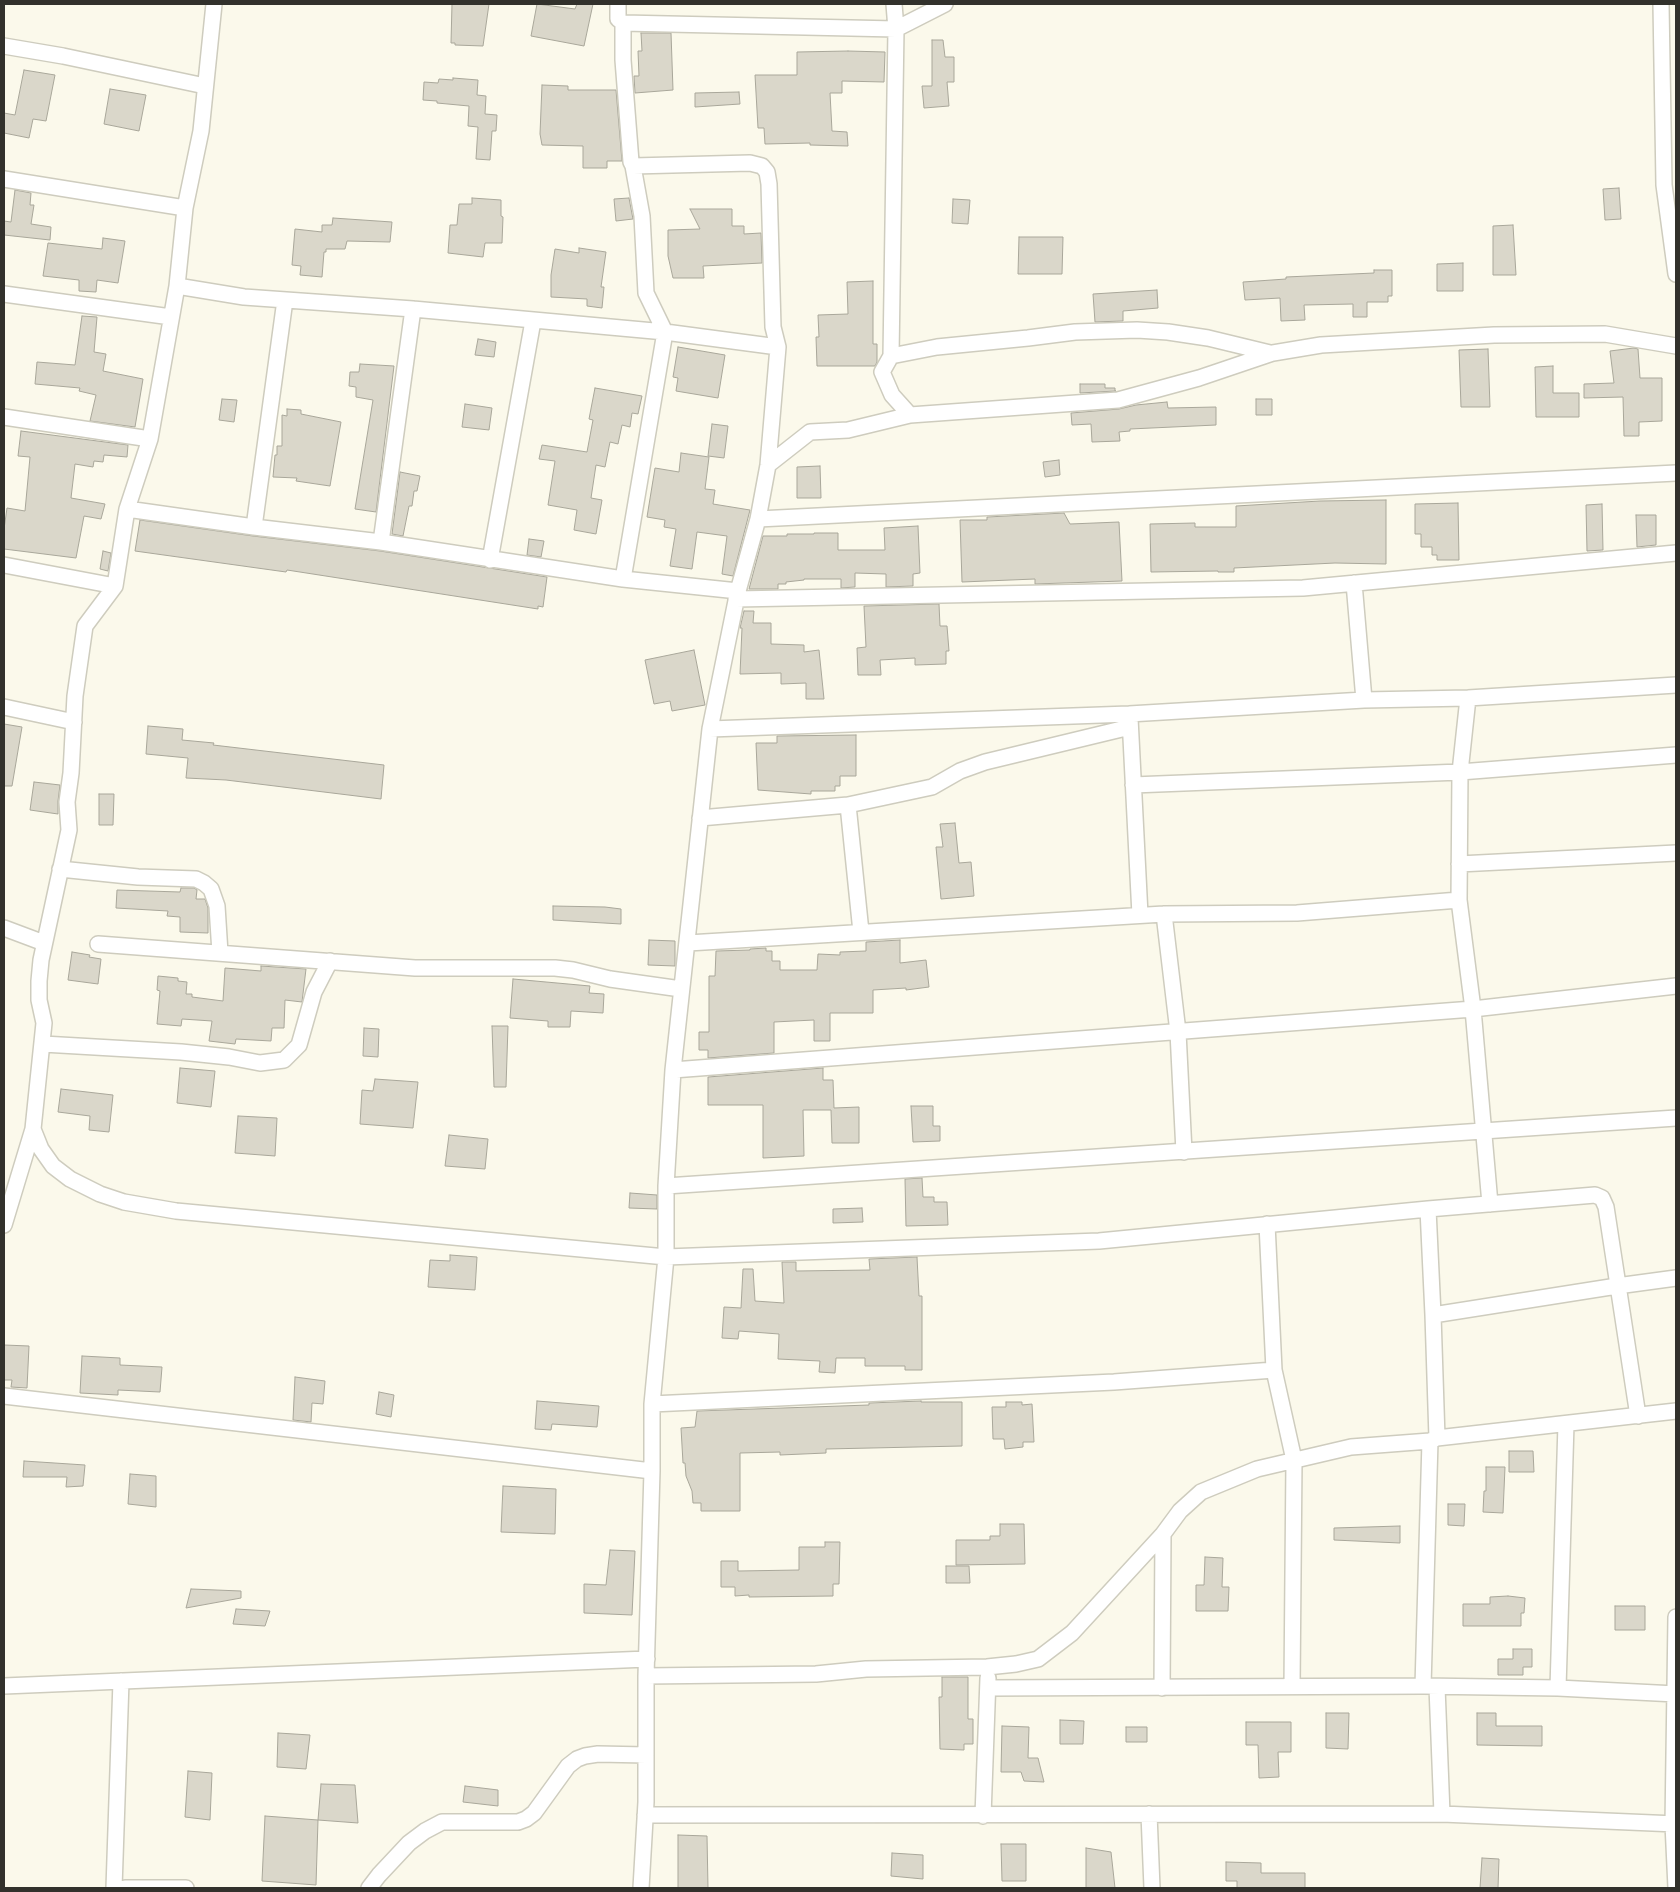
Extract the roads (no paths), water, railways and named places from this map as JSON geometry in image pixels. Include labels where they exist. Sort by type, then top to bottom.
[{"type":"street","points":[[4,1225],[33,1129],[44,1023],[39,981],[44,943],[68,830],[67,802],[71,773],[75,696],[85,626],[115,586],[127,510],[150,439],[177,286],[185,208],[201,130],[214,4]]},
{"type":"street","points":[[618,4],[618,19],[623,22],[896,29],[945,4]]},
{"type":"street","points":[[894,4],[896,29],[891,356],[882,372],[892,394],[910,415]]},
{"type":"street","points":[[1661,4],[1661,45],[1676,274]]},
{"type":"street","points":[[623,22],[623,60],[631,162],[642,216],[646,293],[665,332],[623,579]]},
{"type":"street","points":[[1661,45],[1676,44]]},
{"type":"street","points":[[4,46],[63,56],[205,86]]},
{"type":"street","points":[[633,166],[750,163],[762,166],[767,172],[769,184],[773,327],[778,347],[768,465],[758,519],[737,595],[710,729],[673,1070],[666,1186],[666,1257],[652,1404],[645,1815],[641,1888]]},
{"type":"street","points":[[4,179],[185,208]]},
{"type":"street","points":[[177,286],[244,297],[413,308],[533,321],[665,332],[778,347]]},
{"type":"street","points":[[4,294],[172,317]]},
{"type":"street","points":[[254,527],[285,300]]},
{"type":"street","points":[[381,542],[413,308]]},
{"type":"street","points":[[490,560],[533,321]]},
{"type":"street","points":[[891,356],[937,347],[1075,332],[1136,330],[1200,337],[1273,353]]},
{"type":"street","points":[[768,465],[810,432],[848,430],[910,415],[1118,400],[1200,378],[1273,353],[1321,345],[1494,335],[1605,334],[1676,346]]},
{"type":"street","points":[[4,417],[150,439]]},
{"type":"street","points":[[758,519],[1676,473]]},
{"type":"street","points":[[127,510],[381,542],[490,560],[737,595],[1303,588],[1676,553]]},
{"type":"street","points":[[4,565],[115,586]]},
{"type":"street","points":[[1354,583],[1364,700]]},
{"type":"street","points":[[710,729],[1130,721],[1364,700],[1468,698],[1676,685]]},
{"type":"street","points":[[1468,698],[1460,772],[1459,900],[1473,1009],[1490,1204]]},
{"type":"street","points":[[4,707],[74,722]]},
{"type":"street","points":[[1130,721],[1140,915]]},
{"type":"street","points":[[700,818],[848,805],[932,787],[960,771],[985,762],[1130,721]]},
{"type":"street","points":[[1133,785],[1460,772],[1676,755]]},
{"type":"street","points":[[848,805],[861,932]]},
{"type":"street","points":[[1458,864],[1676,853]]},
{"type":"street","points":[[60,869],[138,877],[163,876],[196,879],[204,883],[211,889],[217,906],[220,953]]},
{"type":"street","points":[[688,943],[1140,915],[1297,913],[1459,900]]},
{"type":"street","points":[[1164,914],[1178,1032],[1184,1152]]},
{"type":"street","points":[[4,928],[44,943]]},
{"type":"street","points":[[98,944],[415,968],[556,968],[610,979],[681,989]]},
{"type":"street","points":[[43,1044],[181,1052],[229,1057],[260,1063],[284,1060],[299,1045],[314,992],[330,962]]},
{"type":"street","points":[[673,1070],[1473,1009],[1676,986]]},
{"type":"street","points":[[666,1186],[1676,1118]]},
{"type":"street","points":[[33,1129],[41,1149],[53,1166],[70,1179],[124,1202],[176,1211],[666,1257],[1099,1241],[1595,1195],[1602,1198],[1606,1207],[1638,1416]]},
{"type":"street","points":[[1428,1209],[1434,1315],[1430,1686],[1442,1814]]},
{"type":"street","points":[[1267,1224],[1274,1370],[1294,1460],[1292,1686]]},
{"type":"street","points":[[1434,1315],[1676,1278]]},
{"type":"street","points":[[652,1404],[1114,1382],[1274,1370]]},
{"type":"street","points":[[4,1396],[652,1470]]},
{"type":"street","points":[[646,1676],[808,1674],[866,1669],[987,1667],[1016,1664],[1038,1658],[1072,1633],[1163,1534],[1180,1511],[1201,1492],[1257,1469],[1351,1447],[1434,1440],[1676,1411]]},
{"type":"street","points":[[1558,1688],[1566,1424]]},
{"type":"street","points":[[1162,1688],[1163,1534]]},
{"type":"street","points":[[1676,1616],[1676,1888]]},
{"type":"street","points":[[4,1686],[647,1658]]},
{"type":"street","points":[[983,1816],[988,1688],[987,1667]]},
{"type":"street","points":[[114,1888],[121,1681]]},
{"type":"street","points":[[988,1688],[1430,1686],[1558,1688],[1676,1694]]},
{"type":"street","points":[[369,1888],[408,1844],[425,1830],[442,1822],[518,1822],[534,1813],[568,1766],[577,1759],[598,1754],[646,1755]]},
{"type":"street","points":[[1149,1814],[1152,1888]]},
{"type":"street","points":[[645,1815],[1442,1814],[1675,1824]]},
{"type":"street","points":[[125,1888],[186,1888]]}]
